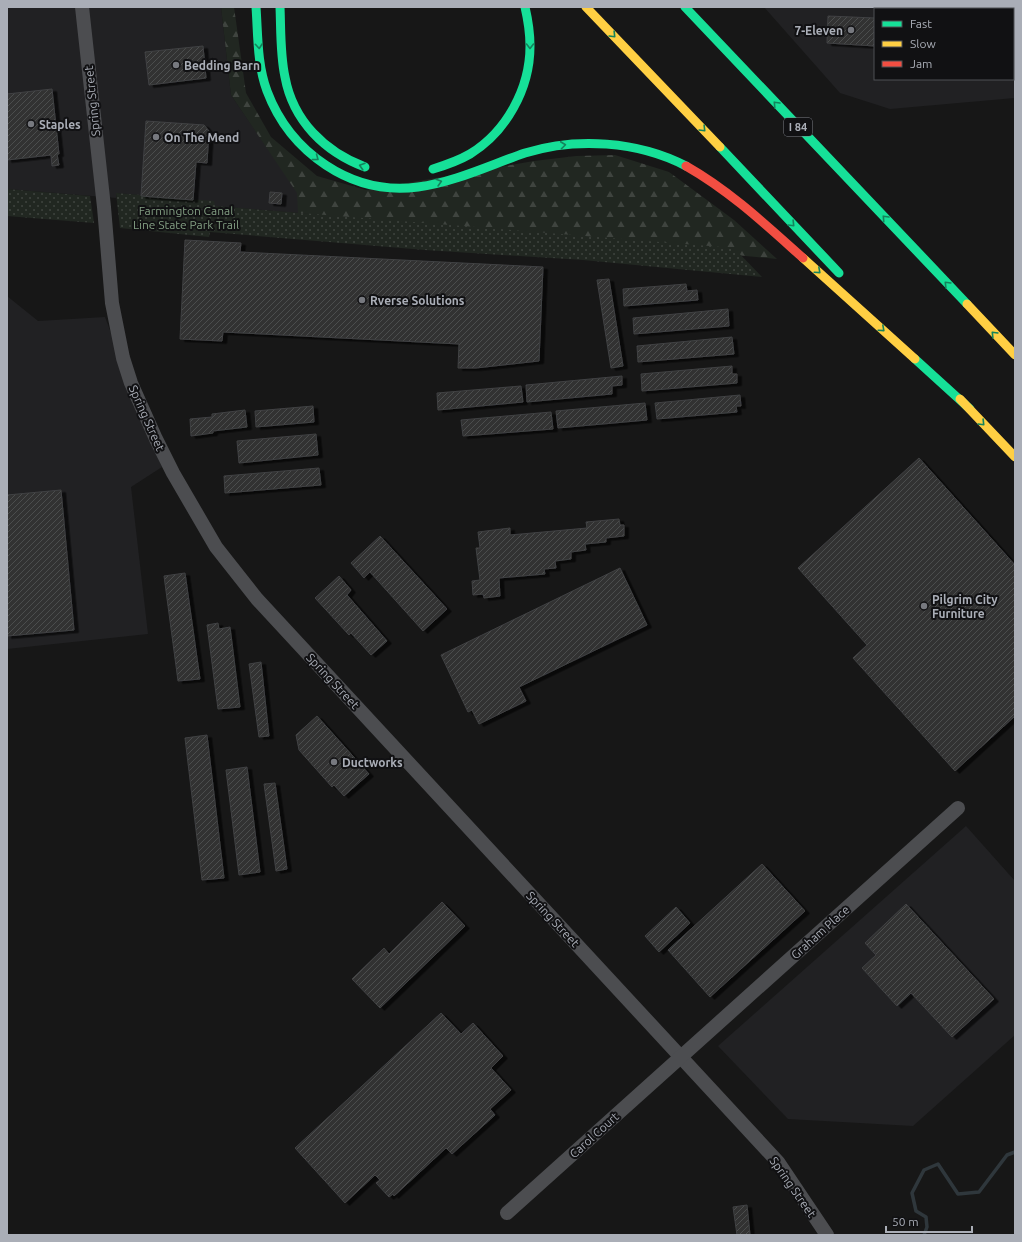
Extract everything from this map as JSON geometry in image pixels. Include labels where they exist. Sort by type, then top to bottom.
[{"type":"highway","points":[[256,7],[262,70],[267,90],[275,110],[286,127],[300,144],[309,153],[332,169],[350,177],[385,186],[416,187],[450,179],[537,150],[573,144],[590,143],[625,147],[667,158],[686,167],[730,195],[778,236],[970,409]]},
{"type":"highway","points":[[280,7],[286,86],[301,118],[326,146],[355,164],[372,169]]},
{"type":"highway","points":[[422,171],[461,159],[475,151],[502,126],[514,108],[523,90],[531,48],[526,7]]},
{"type":"highway","points":[[586,7],[848,281]]},
{"type":"highway","name":"I 84","points":[[685,7],[1015,355]]},
{"type":"highway","points":[[879,314],[1015,457]]},
{"type":"street","name":"Spring Street","points":[[82,7],[104,207],[112,304],[123,358],[131,383],[156,439],[173,473],[216,547],[256,598],[778,1162],[827,1235]]},
{"type":"street","name":"Graham Place","points":[[682,1057],[958,808]]},
{"type":"street","name":"Carol Court","points":[[507,1213],[682,1057]]},
{"type":"shaded area","points":[[7,7],[221,7],[231,95],[298,193],[298,213],[214,206],[214,202],[116,193],[116,198],[7,189]]},
{"type":"shaded area","points":[[764,7],[1015,7],[1015,98],[890,109],[840,93]]},
{"type":"shaded area","points":[[7,296],[38,321],[105,317],[162,467],[131,487],[148,634],[7,649]]},
{"type":"shaded area","points":[[966,826],[1015,881],[1015,1035],[913,1126],[788,1119],[718,1046]]},
{"type":"green space","points":[[221,7],[234,7],[246,93],[271,137],[317,176],[366,190],[534,161],[576,156],[615,155],[669,172],[734,220],[777,259],[298,213],[297,193],[231,95]]},
{"type":"green space","points":[[7,189],[90,196],[94,223],[7,216]]},
{"type":"green space","name":"Farmington Canal Line State Park Trail","points":[[116,193],[214,201],[215,206],[734,248],[762,277],[583,260],[425,250],[210,232],[209,237],[120,228]]},
{"type":"building","points":[[928,7],[982,8],[928,8]]},
{"type":"building","points":[[828,16],[874,18],[874,46],[827,43]]},
{"type":"building","name":"Bedding Barn","points":[[203,46],[206,78],[149,85],[145,52]]},
{"type":"building","name":"Staples","points":[[52,89],[59,165],[52,166],[51,155],[7,160],[7,94]]},
{"type":"building","points":[[146,121],[204,125],[209,131],[207,163],[196,162],[193,200],[141,196]]},
{"type":"building","points":[[270,192],[282,193],[281,204],[269,203]]},
{"type":"building","name":"Rverse Solutions","points":[[185,240],[241,243],[240,252],[543,267],[539,361],[476,368],[458,368],[459,344],[223,332],[222,341],[180,339]]},
{"type":"building","points":[[609,279],[623,366],[611,368],[597,280]]},
{"type":"building","points":[[686,284],[687,291],[697,290],[698,300],[624,306],[623,289]]},
{"type":"building","points":[[728,309],[729,326],[634,334],[633,318]]},
{"type":"building","points":[[732,337],[734,354],[638,362],[637,346]]},
{"type":"building","points":[[732,366],[732,374],[737,374],[737,383],[642,391],[641,374]]},
{"type":"building","points":[[622,376],[622,385],[612,386],[612,394],[527,402],[526,385]]},
{"type":"building","points":[[521,386],[523,402],[438,410],[437,393]]},
{"type":"building","points":[[740,395],[741,406],[736,406],[737,412],[657,419],[655,403]]},
{"type":"building","points":[[645,403],[647,420],[558,428],[556,411]]},
{"type":"building","points":[[313,406],[314,422],[256,427],[255,411]]},
{"type":"building","points":[[245,410],[247,427],[213,431],[213,433],[191,436],[190,419],[212,417],[212,414]]},
{"type":"building","points":[[551,412],[553,429],[463,436],[461,420]]},
{"type":"building","points":[[316,434],[318,455],[239,463],[237,441]]},
{"type":"building","name":"Pilgrim City Furniture","points":[[919,458],[1015,565],[1015,716],[955,771],[853,658],[867,645],[798,568]]},
{"type":"building","points":[[319,468],[321,485],[225,493],[224,476]]},
{"type":"building","points":[[61,490],[74,630],[7,636],[7,495]]},
{"type":"building","points":[[619,519],[620,525],[624,525],[624,536],[606,538],[606,542],[585,544],[586,550],[571,552],[571,559],[555,561],[556,568],[544,569],[545,574],[499,578],[500,596],[484,598],[483,594],[473,595],[472,581],[480,580],[476,548],[480,548],[478,532],[510,528],[510,535],[587,528],[586,522]]},
{"type":"building","points":[[380,536],[447,609],[423,631],[370,572],[364,578],[351,563]]},
{"type":"building","points":[[620,568],[647,625],[519,687],[526,701],[479,724],[472,710],[468,712],[441,655]]},
{"type":"building","points":[[185,573],[200,679],[178,681],[164,576]]},
{"type":"building","points":[[339,576],[351,590],[347,595],[387,641],[371,655],[351,633],[349,635],[315,598]]},
{"type":"building","points":[[218,623],[219,629],[230,627],[240,707],[218,709],[207,625]]},
{"type":"building","points":[[261,662],[269,736],[259,737],[249,664]]},
{"type":"building","name":"Ductworks","points":[[317,716],[369,774],[344,796],[334,785],[332,787],[299,750],[296,735]]},
{"type":"building","points":[[207,735],[224,878],[202,880],[185,738]]},
{"type":"building","points":[[247,767],[260,872],[239,875],[226,770]]},
{"type":"building","points":[[275,783],[287,869],[276,871],[264,784]]},
{"type":"building","points":[[762,864],[805,911],[710,997],[668,950]]},
{"type":"building","points":[[442,902],[465,926],[380,1008],[352,979],[384,948],[389,954]]},
{"type":"building","points":[[906,904],[994,999],[952,1037],[911,993],[897,1006],[862,968],[876,955],[865,943]]},
{"type":"building","points":[[676,907],[690,923],[659,952],[645,936]]},
{"type":"building","points":[[441,1013],[461,1034],[473,1023],[503,1056],[491,1068],[511,1090],[490,1109],[495,1115],[452,1154],[446,1148],[394,1196],[393,1194],[389,1197],[376,1183],[380,1180],[375,1175],[345,1203],[295,1148]]},
{"type":"building","points":[[747,1205],[750,1235],[737,1235],[733,1207]]},
{"type":"waterway","points":[[924,1235],[927,1227],[926,1217],[916,1211],[912,1193],[924,1170],[938,1164],[958,1194],[979,1192],[1007,1155],[1015,1152]]},
{"type":"traffic: fast","points":[[256,7],[258,49],[261,70],[267,91],[277,113],[291,133],[307,151],[326,165],[347,177],[369,184],[393,188],[418,187],[432,185],[459,177],[525,153],[545,148],[586,143],[607,144],[648,151],[686,166]]},
{"type":"traffic: fast","points":[[280,7],[283,68],[289,93],[295,108],[303,121],[324,144],[350,161],[365,167]]},
{"type":"traffic: fast","points":[[433,169],[461,159],[483,145],[495,134],[514,108],[526,78],[529,62],[530,36],[525,7]]},
{"type":"traffic: fast","points":[[685,7],[967,304]]},
{"type":"traffic: fast","points":[[720,147],[839,273]]},
{"type":"traffic: fast","points":[[915,359],[970,409]]},
{"type":"traffic: slow","points":[[586,7],[720,147]]},
{"type":"traffic: slow","points":[[803,258],[915,359]]},
{"type":"traffic: slow","points":[[967,304],[1015,355]]},
{"type":"traffic: slow","points":[[960,399],[1015,457]]},
{"type":"traffic: jam","points":[[686,166],[733,197],[803,258]]},
{"type":"place","name":"7-Eleven","points":[[851,30]]},
{"type":"place","name":"Bedding Barn","points":[[176,65]]},
{"type":"place","name":"Staples","points":[[31,124]]},
{"type":"place","name":"On The Mend","points":[[156,137]]},
{"type":"place","name":"Rverse Solutions","points":[[362,300]]},
{"type":"place","name":"Pilgrim City Furniture","points":[[924,606]]},
{"type":"place","name":"Ductworks","points":[[334,762]]}]
